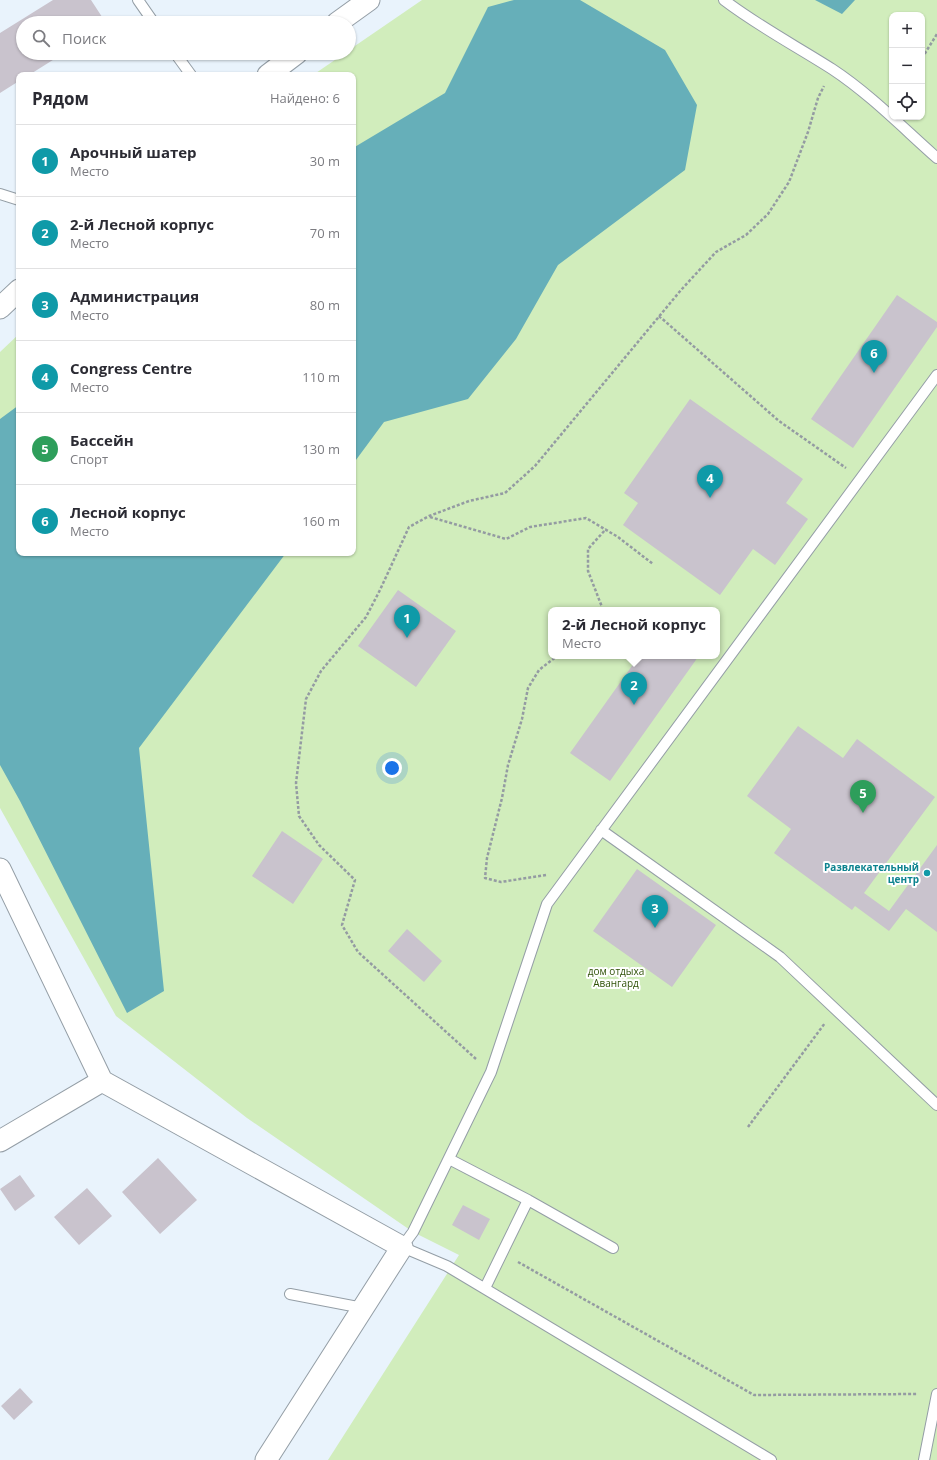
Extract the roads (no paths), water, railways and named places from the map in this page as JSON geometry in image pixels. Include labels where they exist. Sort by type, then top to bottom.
[{"type":"street","points":[[346,16],[368,0]]},
{"type":"street","points":[[272,72],[288,60]]},
{"type":"street","points":[[0,308],[16,293]]},
{"type":"street","points":[[0,869],[102,1081],[402,1247],[266,1460]]},
{"type":"street","points":[[0,1141],[102,1081]]},
{"type":"lane","points":[[138,0],[149,16]]},
{"type":"lane","points":[[724,0],[743,15],[832,70],[859,89],[937,158]]},
{"type":"lane","points":[[181,60],[189,72]]},
{"type":"lane","points":[[0,194],[16,199]]},
{"type":"lane","points":[[771,1460],[447,1266],[402,1247],[413,1232],[491,1072],[547,904],[937,375]]},
{"type":"lane","points":[[601,830],[780,957],[836,1008],[937,1105]]},
{"type":"lane","points":[[449,1159],[528,1200],[613,1248]]},
{"type":"lane","points":[[485,1288],[528,1200]]},
{"type":"lane","points":[[290,1294],[362,1308]]},
{"type":"lane","points":[[924,1460],[937,1394]]},
{"type":"water","points":[[514,0],[580,0],[665,50],[697,105],[685,170],[558,265],[516,339],[468,399],[384,422],[356,460],[356,146],[445,93],[488,7]]},
{"type":"water","points":[[815,0],[855,0],[842,14]]},
{"type":"water","points":[[16,407],[16,556],[284,556],[139,748],[164,991],[127,1013],[20,801],[0,765],[0,419]]},
{"type":"place","name":"Лесной корпус","points":[[874,373]]},
{"type":"place","name":"Congress Centre","points":[[710,498]]},
{"type":"place","name":"Арочный шатер","points":[[407,638]]},
{"type":"place","name":"2-й Лесной корпус","points":[[634,705]]},
{"type":"place","name":"Бассейн","points":[[863,813]]},
{"type":"place","name":"Развлекательный центр","points":[[927,873]]},
{"type":"place","name":"Администрация","points":[[655,928]]},
{"type":"park label","name":"дом отдыха Авангард","points":[[616,976]]}]
